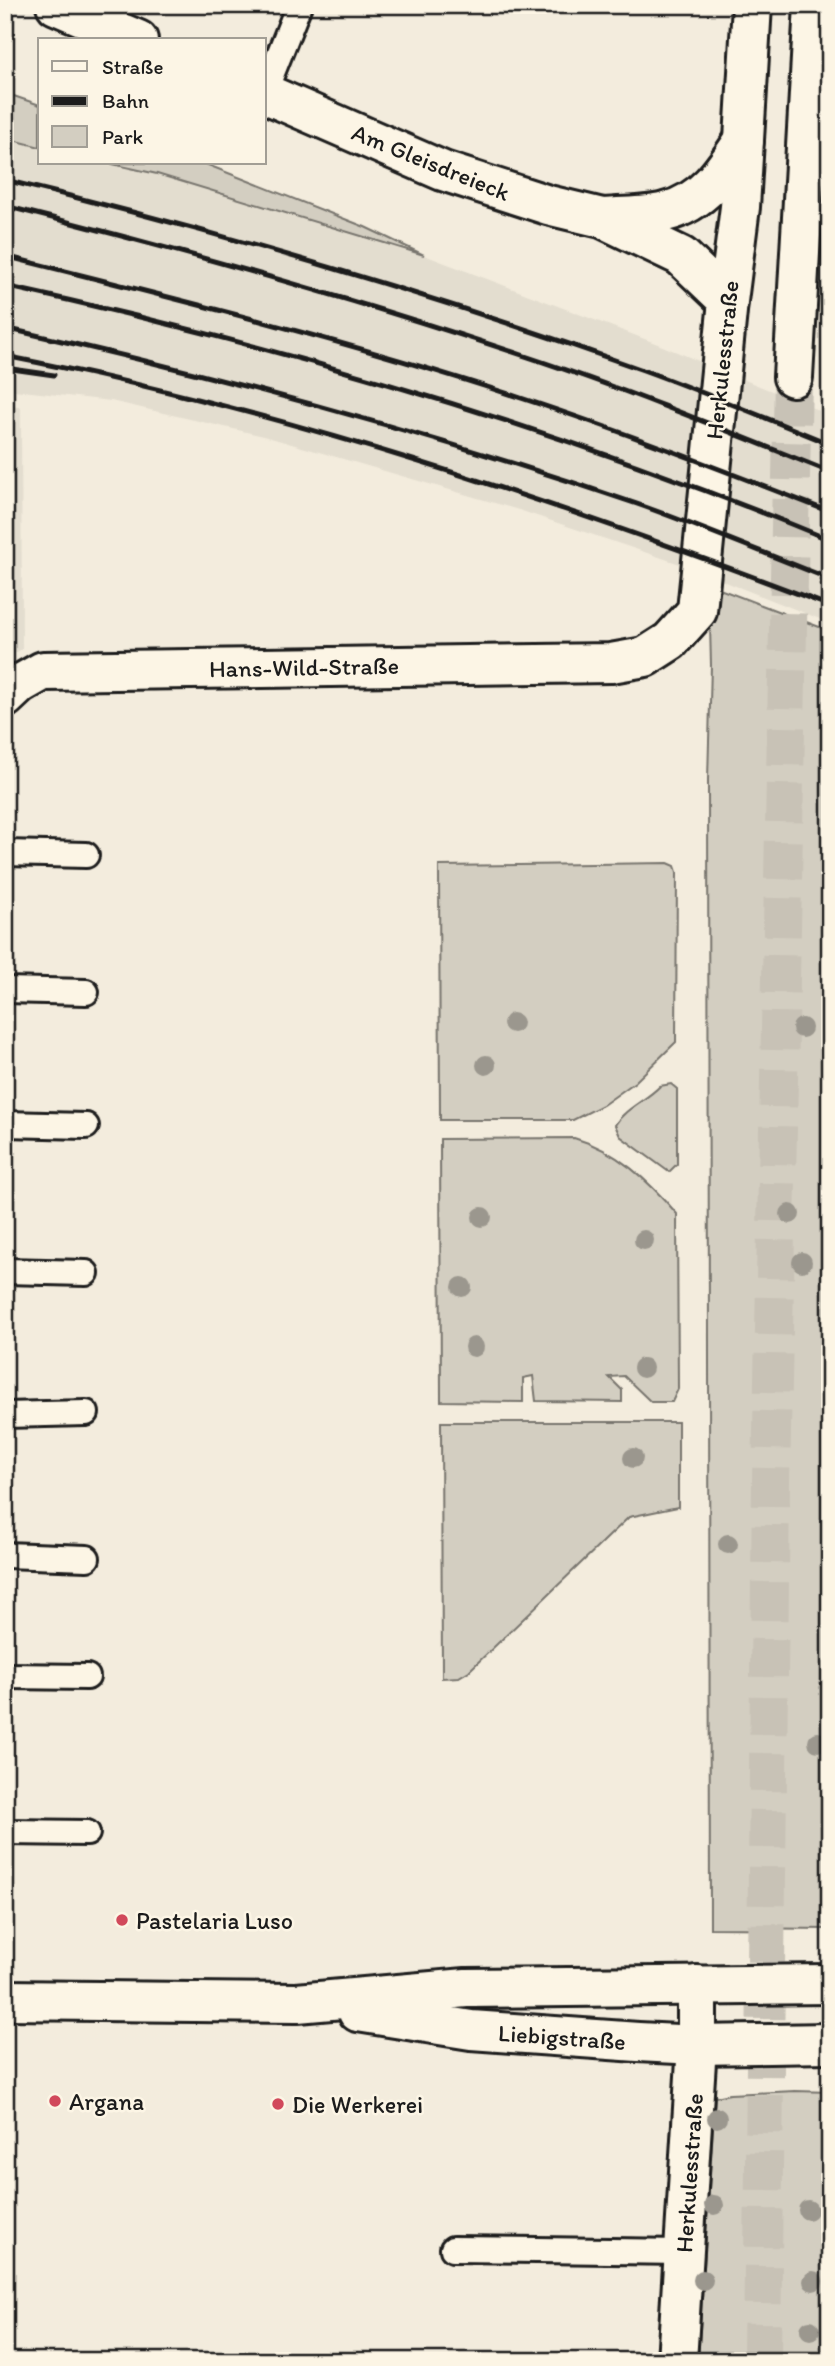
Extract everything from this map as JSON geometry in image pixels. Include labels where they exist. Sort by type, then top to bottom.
[{"type":"main road","points":[[56,5],[133,38]]},
{"type":"main road","name":"Herkulesstraße","points":[[611,663],[645,657],[670,641],[696,611],[740,207],[752,5]]},
{"type":"main road","points":[[793,377],[814,5]]},
{"type":"main road","name":"Am Gleisdreieck","points":[[266,94],[443,171],[548,205],[602,218],[681,256],[728,301]]},
{"type":"main road","name":"Am Gleisdreieck","points":[[602,218],[666,212],[693,198],[718,180],[745,138]]},
{"type":"main road","name":"Hans-Wild-Straße","points":[[5,698],[20,684],[43,671],[611,663]]},
{"type":"main road","name":"Liebigstraße","points":[[5,2000],[297,2003],[466,1988],[830,1984]]},
{"type":"main road","name":"Herkulesstraße","points":[[677,2361],[697,2045],[697,1985]]},
{"type":"main road","name":"Liebigstraße","points":[[297,2003],[471,2030],[697,2045],[830,2043]]},
{"type":"lane","points":[[266,88],[299,5]]},
{"type":"lane","points":[[5,853],[86,855]]},
{"type":"lane","points":[[5,990],[86,992]]},
{"type":"lane","points":[[5,1124],[86,1126]]},
{"type":"lane","points":[[5,1272],[86,1273]]},
{"type":"lane","points":[[5,1415],[86,1413]]},
{"type":"lane","points":[[5,1555],[87,1558]]},
{"type":"lane","points":[[5,1676],[87,1677]]},
{"type":"lane","points":[[5,1832],[87,1833]]},
{"type":"lane","points":[[453,2249],[684,2252]]},
{"type":"shaded area","points":[[5,138],[38,146],[38,164],[112,164],[157,174],[424,255],[655,343],[830,415],[830,623],[680,564],[519,510],[264,436],[111,401],[5,389]]},
{"type":"shaded area","points":[[5,406],[21,407],[22,649],[5,659]]},
{"type":"green space","points":[[5,93],[38,104],[38,146],[5,138]]},
{"type":"green space","points":[[112,164],[206,164],[365,227],[424,255],[157,174]]},
{"type":"green space","points":[[709,585],[830,631],[830,1929],[710,1928]]},
{"type":"green space","points":[[668,863],[675,866],[677,872],[676,1042],[635,1082],[603,1105],[573,1120],[440,1120],[439,866]]},
{"type":"green space","points":[[671,1084],[677,1089],[677,1164],[669,1172],[620,1136],[615,1125],[624,1114],[660,1086]]},
{"type":"green space","points":[[574,1138],[604,1150],[631,1168],[677,1214],[678,1389],[672,1402],[651,1402],[624,1376],[609,1377],[622,1390],[622,1402],[536,1401],[533,1376],[523,1378],[523,1402],[441,1401],[440,1139]]},
{"type":"green space","points":[[441,1422],[678,1422],[678,1507],[629,1517],[469,1671],[459,1677],[442,1678]]},
{"type":"green space","points":[[795,2091],[830,2092],[830,2361],[698,2361],[715,2097]]},
{"type":"tunnel","points":[[762,2361],[771,1481],[793,377]]},
{"type":"railway","points":[[5,180],[247,243],[486,316],[667,379],[830,444]]},
{"type":"railway","points":[[5,206],[268,276],[398,315],[604,384],[830,472]]},
{"type":"railway","points":[[5,256],[135,288],[393,358],[638,438],[830,512]]},
{"type":"railway","points":[[5,286],[215,336],[423,395],[628,462],[830,540]]},
{"type":"railway","points":[[5,328],[324,407],[481,453],[637,504],[830,579]]},
{"type":"railway","points":[[5,356],[111,378],[215,404],[423,463],[627,531],[830,606]]},
{"type":"railway","points":[[5,368],[54,375]]},
{"type":"place","name":"Pastelaria Luso","points":[[122,1920]]},
{"type":"place","name":"Argana","points":[[55,2101]]},
{"type":"place","name":"Die Werkerei","points":[[278,2104]]}]
